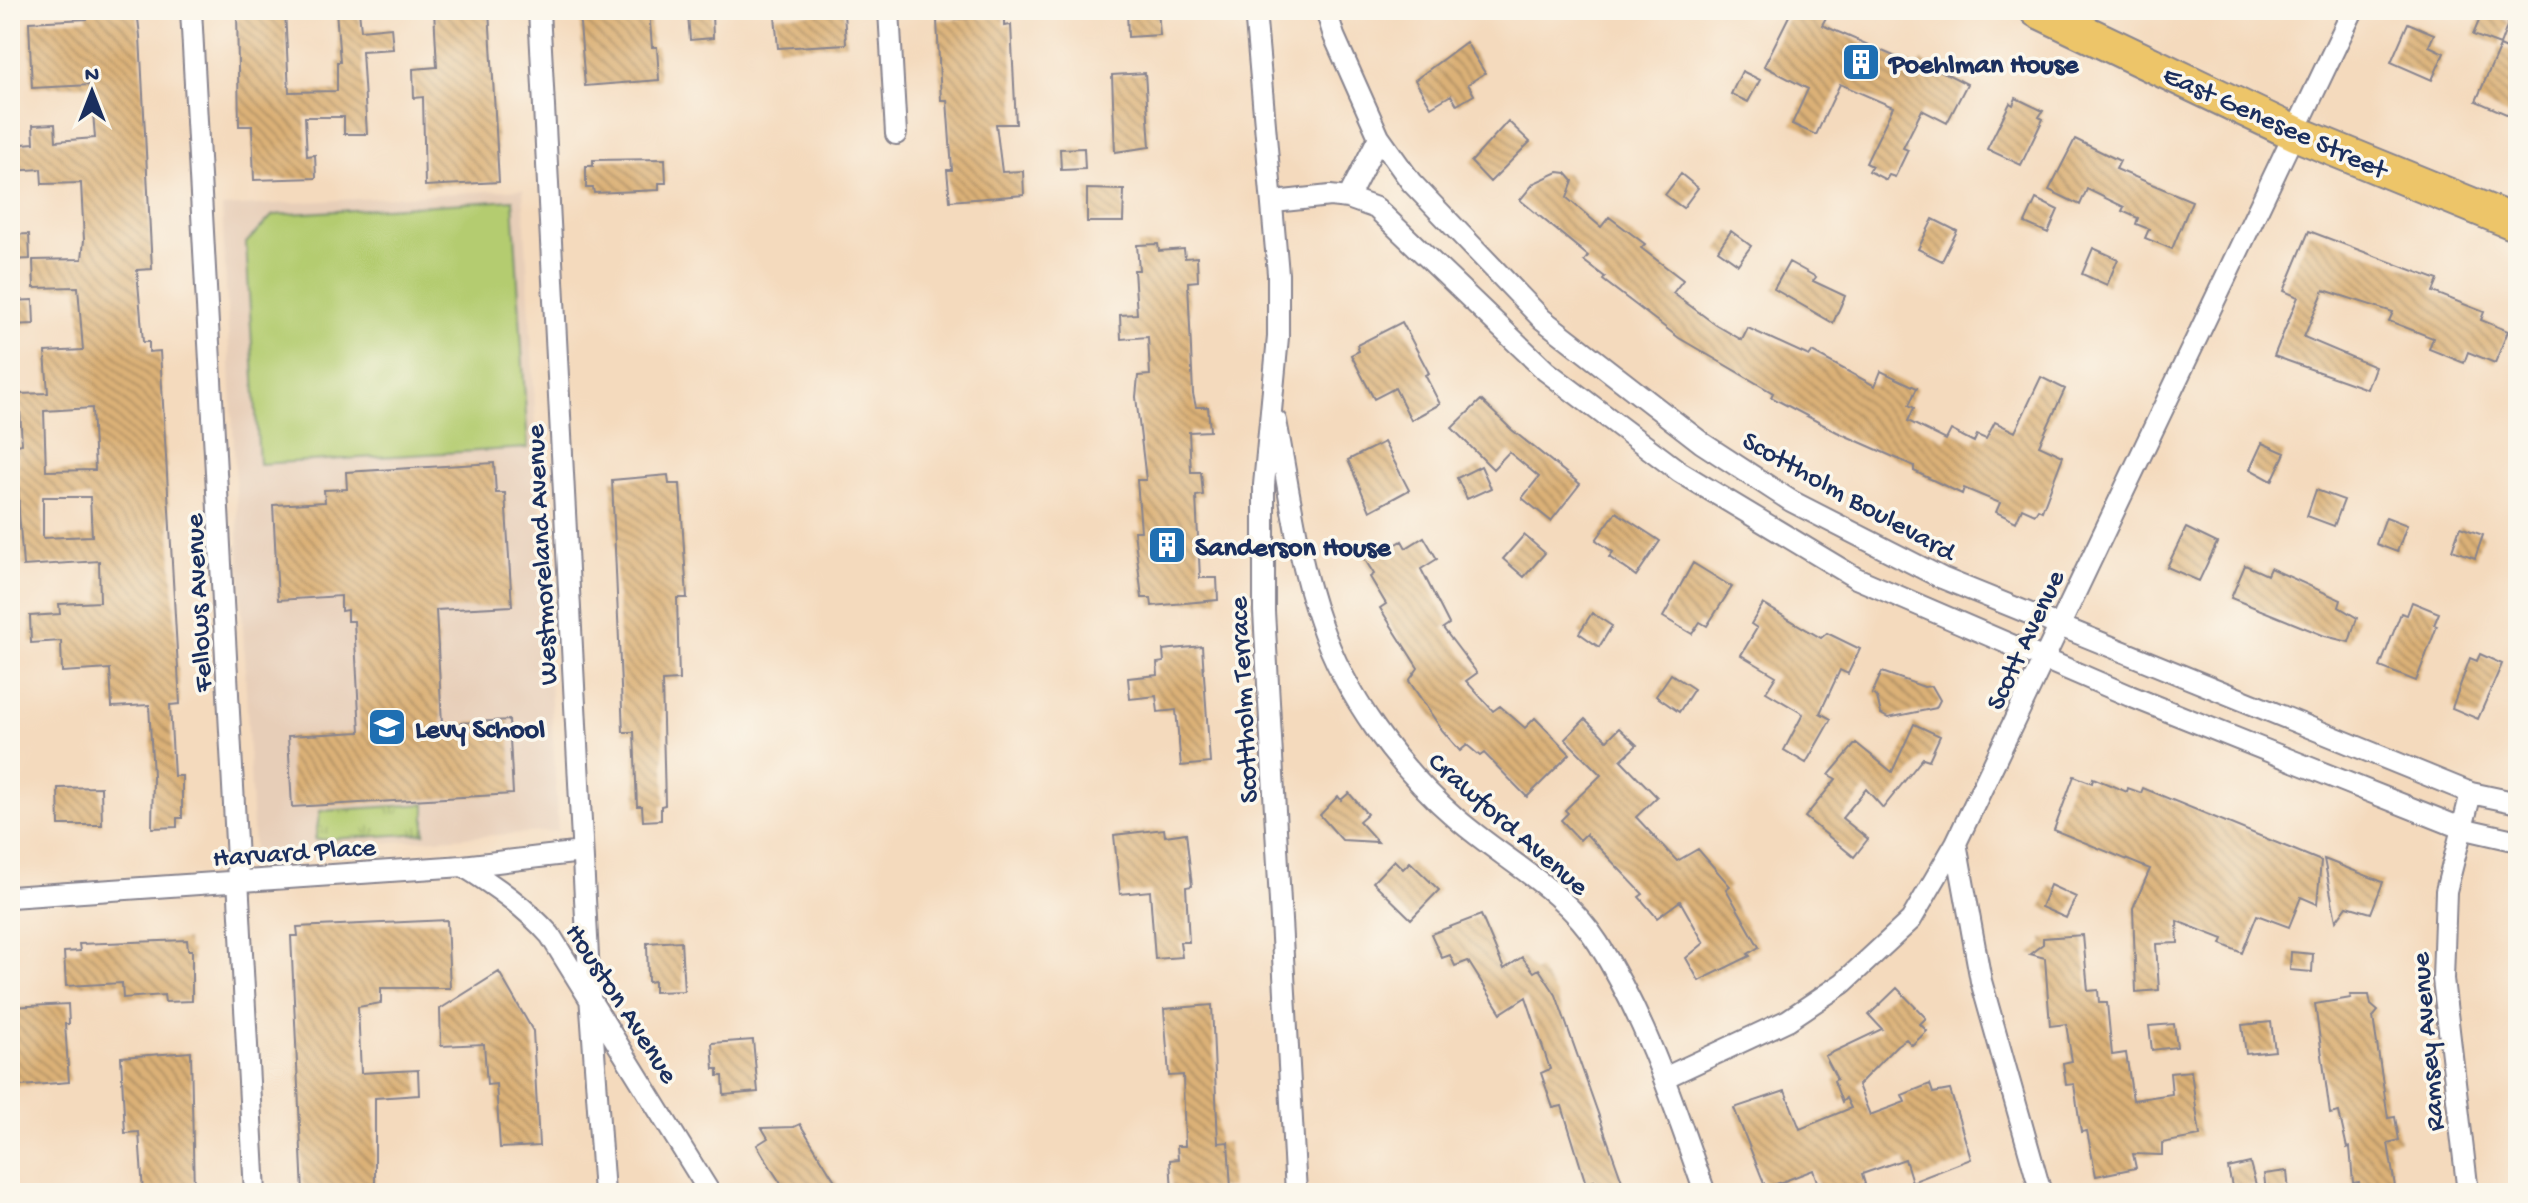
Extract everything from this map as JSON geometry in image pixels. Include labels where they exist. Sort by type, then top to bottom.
[{"type":"main road","name":"East Genesee Street","points":[[2037,10],[2295,133],[2518,224]]},
{"type":"street","name":"Fellows Avenue","points":[[191,10],[255,1193]]},
{"type":"street","name":"Westmoreland Avenue","points":[[539,10],[582,852],[604,1193]]},
{"type":"street","points":[[889,10],[896,134]]},
{"type":"street","points":[[1255,10],[1274,202],[1330,196],[1348,198],[1376,208],[1546,371],[1680,472],[1856,578],[2045,659],[2461,828],[2518,841]]},
{"type":"street","name":"Scottholm Boulevard","points":[[1326,10],[1379,137],[1411,182],[1542,319],[1702,443],[1791,501],[1915,564],[2060,627],[2471,793],[2518,803]]},
{"type":"street","name":"Scott Avenue","points":[[1664,1078],[1788,1020],[1843,983],[1911,920],[1956,843],[2353,10]]},
{"type":"street","points":[[1348,198],[1379,137]]},
{"type":"street","name":"Scottholm Terrace","points":[[1274,202],[1278,337],[1264,485],[1264,611],[1296,1193]]},
{"type":"street","name":"Crawford Avenue","points":[[1271,398],[1310,590],[1321,625],[1359,701],[1392,754],[1457,819],[1561,899],[1597,941],[1640,1019],[1705,1193]]},
{"type":"street","name":"Ramsey Avenue","points":[[2468,1193],[2443,979],[2446,891],[2471,793]]},
{"type":"street","points":[[1956,843],[1981,981],[2041,1193]]},
{"type":"street","name":"Harvard Place","points":[[10,897],[463,866],[582,852]]},
{"type":"street","name":"Houston Avenue","points":[[463,866],[531,913],[561,950],[710,1193]]},
{"type":"shaded area","points":[[523,189],[558,831],[254,851],[222,207]]},
{"type":"green space","points":[[513,200],[528,448],[259,464],[246,243],[273,215]]},
{"type":"green space","points":[[425,804],[425,833],[315,840],[320,811]]},
{"type":"building","points":[[86,10],[137,10],[152,269],[137,270],[143,342],[149,342],[149,352],[160,351],[180,704],[170,705],[174,776],[182,776],[182,818],[177,818],[177,827],[152,828],[149,705],[112,707],[110,669],[62,672],[61,641],[31,643],[30,616],[60,614],[59,604],[100,602],[99,561],[23,566],[17,445],[22,444],[19,394],[48,393],[45,352],[83,350],[78,287],[34,288],[33,260],[82,259],[84,240],[81,183],[42,184],[41,169],[10,171],[10,145],[34,143],[33,125],[55,124],[56,141],[95,138],[91,85],[32,88],[29,22],[87,19]],"holes":[[[92,408],[95,470],[46,471],[44,411]],[[43,497],[90,497],[92,536],[43,538]]]},
{"type":"building","points":[[237,10],[285,10],[289,92],[337,91],[337,62],[340,62],[336,10],[359,10],[361,30],[391,27],[393,49],[362,51],[367,134],[344,134],[344,117],[305,117],[307,156],[315,155],[316,178],[254,180],[252,126],[239,126]]},
{"type":"building","points":[[434,10],[489,10],[499,182],[425,186],[423,97],[414,98],[413,69],[437,67]]},
{"type":"building","points":[[649,10],[652,47],[657,47],[659,80],[585,86],[579,11]]},
{"type":"building","points":[[1127,10],[1158,10],[1160,35],[1128,37]]},
{"type":"building","points":[[1792,10],[1830,10],[1822,25],[1919,67],[1922,61],[1967,84],[1947,123],[1922,110],[1903,148],[1908,150],[1895,177],[1889,175],[1886,180],[1869,171],[1872,166],[1866,163],[1893,107],[1840,84],[1816,135],[1792,124],[1808,89],[1764,66]]},
{"type":"building","points":[[2483,11],[2509,21],[2500,45],[2473,35]]},
{"type":"building","points":[[844,12],[846,44],[778,48],[775,16]]},
{"type":"building","points":[[712,14],[713,38],[690,40],[688,15]]},
{"type":"building","points":[[975,14],[979,18],[1004,17],[1004,26],[1011,25],[1016,124],[996,124],[1002,172],[1023,171],[1024,195],[950,201],[947,170],[952,170],[947,100],[941,100],[937,20],[970,18]]},
{"type":"building","points":[[2408,23],[2434,34],[2429,46],[2444,53],[2432,80],[2391,62]]},
{"type":"building","points":[[1466,42],[1485,73],[1468,84],[1474,95],[1457,105],[1451,95],[1431,107],[1415,80]]},
{"type":"building","points":[[2500,46],[2518,54],[2518,119],[2476,101]]},
{"type":"building","points":[[1742,71],[1760,80],[1748,102],[1731,94]]},
{"type":"building","points":[[1145,73],[1150,147],[1115,152],[1112,75]]},
{"type":"building","points":[[2016,98],[2043,111],[2039,117],[2043,119],[2021,165],[1987,149],[2010,103],[2013,105]]},
{"type":"building","points":[[1508,121],[1530,142],[1490,182],[1471,162]]},
{"type":"building","points":[[2075,139],[2120,161],[2116,169],[2192,201],[2172,249],[2145,238],[2149,229],[2136,224],[2138,218],[2122,211],[2124,207],[2087,189],[2080,205],[2049,190]]},
{"type":"building","points":[[1084,148],[1085,169],[1061,170],[1060,149]]},
{"type":"building","points":[[665,159],[666,183],[659,183],[659,190],[594,193],[593,188],[586,188],[586,166],[593,166],[593,160]]},
{"type":"building","points":[[1558,172],[1566,173],[1573,181],[1567,198],[1601,227],[1609,217],[1645,244],[1641,248],[1683,280],[1673,293],[1716,325],[1742,340],[1748,328],[1809,356],[1812,352],[1875,386],[1881,371],[1917,388],[1909,405],[1914,408],[1908,421],[1946,440],[1951,430],[1974,442],[1977,435],[1986,439],[1995,422],[2015,432],[2041,377],[2065,389],[2039,445],[2063,456],[2042,511],[2038,509],[2035,514],[2022,508],[2016,522],[1996,512],[2000,503],[1964,488],[1962,494],[1914,471],[1914,466],[1837,432],[1771,397],[1773,393],[1679,338],[1603,280],[1605,277],[1584,261],[1588,256],[1520,200],[1534,183]]},
{"type":"building","points":[[1681,174],[1698,188],[1683,208],[1665,195]]},
{"type":"building","points":[[1087,189],[1124,190],[1123,222],[1087,222]]},
{"type":"building","points":[[2036,199],[2058,210],[2048,233],[2025,223]]},
{"type":"building","points":[[1933,219],[1957,231],[1942,261],[1918,249]]},
{"type":"building","points":[[1731,231],[1751,246],[1738,264],[1718,250]]},
{"type":"building","points":[[2309,231],[2438,280],[2433,292],[2484,312],[2481,320],[2508,331],[2495,363],[2468,352],[2464,363],[2429,349],[2433,338],[2389,321],[2393,312],[2324,290],[2304,337],[2375,367],[2367,389],[2274,356],[2298,297],[2284,291]]},
{"type":"building","points":[[29,234],[30,259],[10,260],[10,235]]},
{"type":"building","points":[[1158,244],[1159,251],[1184,249],[1185,258],[1197,257],[1198,281],[1188,282],[1193,394],[1196,407],[1208,407],[1210,431],[1189,432],[1191,472],[1201,472],[1203,495],[1196,496],[1200,578],[1217,578],[1218,600],[1152,606],[1151,598],[1142,598],[1134,531],[1141,531],[1137,480],[1146,480],[1136,397],[1138,376],[1150,375],[1148,337],[1121,339],[1120,315],[1137,314],[1134,270],[1139,270],[1137,245]]},
{"type":"building","points":[[2093,248],[2118,259],[2107,285],[2082,274]]},
{"type":"building","points":[[1789,262],[1816,277],[1813,281],[1845,296],[1833,323],[1774,289]]},
{"type":"building","points":[[33,300],[34,324],[10,325],[10,301]]},
{"type":"building","points":[[1402,322],[1429,373],[1425,375],[1440,404],[1411,420],[1395,388],[1374,399],[1351,355],[1359,351],[1357,345]]},
{"type":"building","points":[[1481,400],[1512,430],[1580,484],[1551,521],[1522,498],[1539,477],[1509,452],[1493,469],[1452,428]]},
{"type":"building","points":[[1384,442],[1409,490],[1370,511],[1348,460]]},
{"type":"building","points":[[2262,443],[2285,453],[2272,481],[2250,469]]},
{"type":"building","points":[[494,463],[496,493],[505,493],[512,606],[436,610],[442,724],[509,720],[513,794],[292,807],[288,736],[360,732],[354,621],[347,621],[347,610],[341,611],[341,596],[278,600],[273,505],[325,502],[324,490],[347,489],[346,472]]},
{"type":"building","points":[[1481,466],[1491,488],[1467,499],[1457,478]]},
{"type":"building","points":[[668,475],[669,484],[680,484],[687,598],[677,598],[679,680],[662,681],[665,805],[661,806],[661,820],[643,821],[642,806],[637,806],[634,732],[623,732],[612,480]]},
{"type":"building","points":[[2316,490],[2344,500],[2334,526],[2307,516]]},
{"type":"building","points":[[1616,512],[1660,541],[1636,576],[1609,557],[1613,552],[1596,540]]},
{"type":"building","points":[[2386,517],[2407,525],[2397,552],[2376,544]]},
{"type":"building","points":[[2460,527],[2483,535],[2475,558],[2452,550]]},
{"type":"building","points":[[2186,528],[2217,543],[2199,581],[2167,567]]},
{"type":"building","points":[[1524,535],[1545,553],[1524,577],[1503,559]]},
{"type":"building","points":[[1424,537],[1437,559],[1421,569],[1449,624],[1443,628],[1477,673],[1466,681],[1493,711],[1500,706],[1525,728],[1535,718],[1570,754],[1527,797],[1484,753],[1480,756],[1467,745],[1460,751],[1442,730],[1409,681],[1418,668],[1380,608],[1386,604],[1370,577],[1374,574],[1360,552],[1379,540],[1385,551],[1402,541],[1406,548]]},
{"type":"building","points":[[1693,563],[1732,587],[1707,626],[1700,622],[1692,634],[1663,617]]},
{"type":"building","points":[[2245,565],[2267,575],[2270,568],[2341,600],[2339,607],[2357,618],[2349,642],[2325,636],[2231,598]]},
{"type":"building","points":[[2412,602],[2439,613],[2416,681],[2380,667],[2401,613],[2407,615]]},
{"type":"building","points":[[1763,604],[1821,638],[1827,633],[1860,649],[1848,674],[1840,670],[1820,713],[1831,719],[1806,763],[1784,750],[1803,714],[1766,692],[1776,676],[1741,655],[1757,628],[1751,624]]},
{"type":"building","points":[[1592,613],[1612,626],[1599,647],[1579,633]]},
{"type":"building","points":[[1202,646],[1210,763],[1181,766],[1176,710],[1158,712],[1156,696],[1130,699],[1128,678],[1158,675],[1157,663],[1164,662],[1163,650]]},
{"type":"building","points":[[2480,654],[2502,664],[2478,719],[2452,708],[2470,658],[2477,661]]},
{"type":"building","points":[[1882,672],[1924,687],[1932,686],[1940,700],[1936,708],[1888,718],[1881,714],[1877,697],[1872,694]]},
{"type":"building","points":[[1671,674],[1694,689],[1679,712],[1656,696]]},
{"type":"building","points":[[1585,719],[1607,740],[1619,728],[1637,745],[1621,760],[1657,797],[1636,817],[1677,861],[1698,849],[1730,886],[1726,889],[1759,947],[1748,954],[1750,956],[1699,981],[1686,958],[1704,943],[1680,901],[1657,918],[1639,897],[1643,894],[1586,834],[1580,840],[1561,820],[1568,813],[1565,810],[1601,775],[1565,739]]},
{"type":"building","points":[[1914,724],[1940,736],[1929,760],[1923,758],[1883,808],[1866,789],[1842,818],[1868,839],[1854,857],[1805,817],[1836,779],[1829,775],[1856,743],[1892,772]]},
{"type":"building","points":[[2074,776],[2092,783],[2093,778],[2127,792],[2128,788],[2141,793],[2143,788],[2321,861],[2317,904],[2301,897],[2289,927],[2257,915],[2242,953],[2221,944],[2223,939],[2177,921],[2178,943],[2156,944],[2159,990],[2136,992],[2133,908],[2150,869],[2054,830]]},
{"type":"building","points":[[101,787],[102,825],[59,825],[58,788]]},
{"type":"building","points":[[1349,793],[1367,814],[1359,821],[1378,842],[1342,840],[1320,815],[1338,796],[1341,800]]},
{"type":"building","points":[[1164,829],[1165,836],[1186,833],[1192,886],[1186,887],[1189,942],[1180,942],[1182,957],[1155,959],[1150,891],[1120,894],[1114,835]]},
{"type":"building","points":[[2324,859],[2383,882],[2371,913],[2347,906],[2336,921]]},
{"type":"building","points":[[1394,860],[1403,869],[1410,862],[1439,890],[1411,919],[1373,882]]},
{"type":"building","points":[[2050,885],[2076,897],[2066,918],[2041,907]]},
{"type":"building","points":[[1481,915],[1504,969],[1522,957],[1534,972],[1539,969],[1556,995],[1622,1181],[1616,1185],[1598,1192],[1594,1181],[1586,1184],[1562,1106],[1553,1108],[1541,1073],[1550,1069],[1526,997],[1501,1013],[1468,961],[1455,966],[1450,955],[1442,958],[1431,934]]},
{"type":"building","points":[[447,920],[450,988],[381,988],[381,1003],[358,1007],[361,1073],[418,1070],[419,1095],[375,1098],[375,1193],[303,1193],[291,936],[298,936],[297,927]]},
{"type":"building","points":[[2083,935],[2088,991],[2098,990],[2099,1003],[2107,1003],[2112,1055],[2126,1053],[2133,1100],[2172,1094],[2170,1073],[2191,1071],[2200,1136],[2162,1143],[2162,1155],[2133,1154],[2136,1168],[2096,1176],[2087,1131],[2081,1132],[2074,1084],[2066,1085],[2063,1063],[2072,1061],[2066,1024],[2050,1026],[2045,958],[2030,954],[2043,944],[2043,938]]},
{"type":"building","points":[[187,940],[188,950],[192,950],[192,1001],[165,1002],[164,995],[123,998],[122,983],[66,986],[64,952],[80,951],[79,944]]},
{"type":"building","points":[[681,941],[684,991],[654,992],[654,981],[648,982],[647,943]]},
{"type":"building","points":[[2291,952],[2313,954],[2312,972],[2290,970]]},
{"type":"building","points":[[499,972],[533,1031],[539,1146],[500,1148],[496,1084],[487,1085],[484,1044],[441,1046],[440,1009]]},
{"type":"building","points":[[1897,988],[1926,1018],[1920,1024],[1927,1031],[1912,1045],[1906,1039],[1897,1045],[1858,1085],[1870,1115],[1905,1102],[1902,1095],[1930,1084],[1933,1093],[1950,1090],[1971,1159],[1912,1182],[1905,1159],[1862,1174],[1865,1184],[1838,1193],[1821,1193],[1813,1170],[1766,1188],[1734,1108],[1785,1091],[1800,1129],[1851,1108],[1846,1098],[1842,1102],[1834,1081],[1837,1079],[1825,1056],[1882,1029],[1869,1015]]},
{"type":"building","points":[[2350,995],[2369,995],[2371,1005],[2378,1011],[2373,1017],[2388,1118],[2395,1117],[2399,1140],[2388,1143],[2396,1193],[2361,1193],[2359,1182],[2353,1183],[2350,1147],[2347,1148],[2339,1112],[2330,1114],[2315,1004],[2351,998]]},
{"type":"building","points":[[68,1004],[69,1024],[65,1024],[69,1082],[10,1087],[10,1007]]},
{"type":"building","points":[[1212,1005],[1218,1143],[1228,1142],[1231,1188],[1172,1191],[1170,1160],[1178,1159],[1177,1146],[1185,1146],[1183,1075],[1169,1076],[1164,1009]]},
{"type":"building","points":[[2271,1022],[2275,1051],[2246,1054],[2242,1025]]},
{"type":"building","points":[[2174,1024],[2177,1047],[2152,1050],[2149,1026]]},
{"type":"building","points":[[753,1040],[758,1092],[724,1095],[723,1076],[718,1076],[718,1069],[714,1069],[712,1043]]},
{"type":"building","points":[[191,1052],[194,1193],[143,1193],[139,1132],[125,1133],[121,1057]]},
{"type":"building","points":[[800,1124],[843,1193],[787,1193],[774,1173],[757,1145],[768,1138],[762,1128]]},
{"type":"building","points":[[2250,1163],[2256,1185],[2233,1191],[2228,1168]]},
{"type":"building","points":[[2287,1171],[2289,1193],[2266,1193],[2264,1174]]},
{"type":"place","name":"Poehlman House","points":[[1861,62]]},
{"type":"place","name":"Sanderson House","points":[[1167,545]]},
{"type":"place","name":"Levy School","points":[[387,727]]}]
